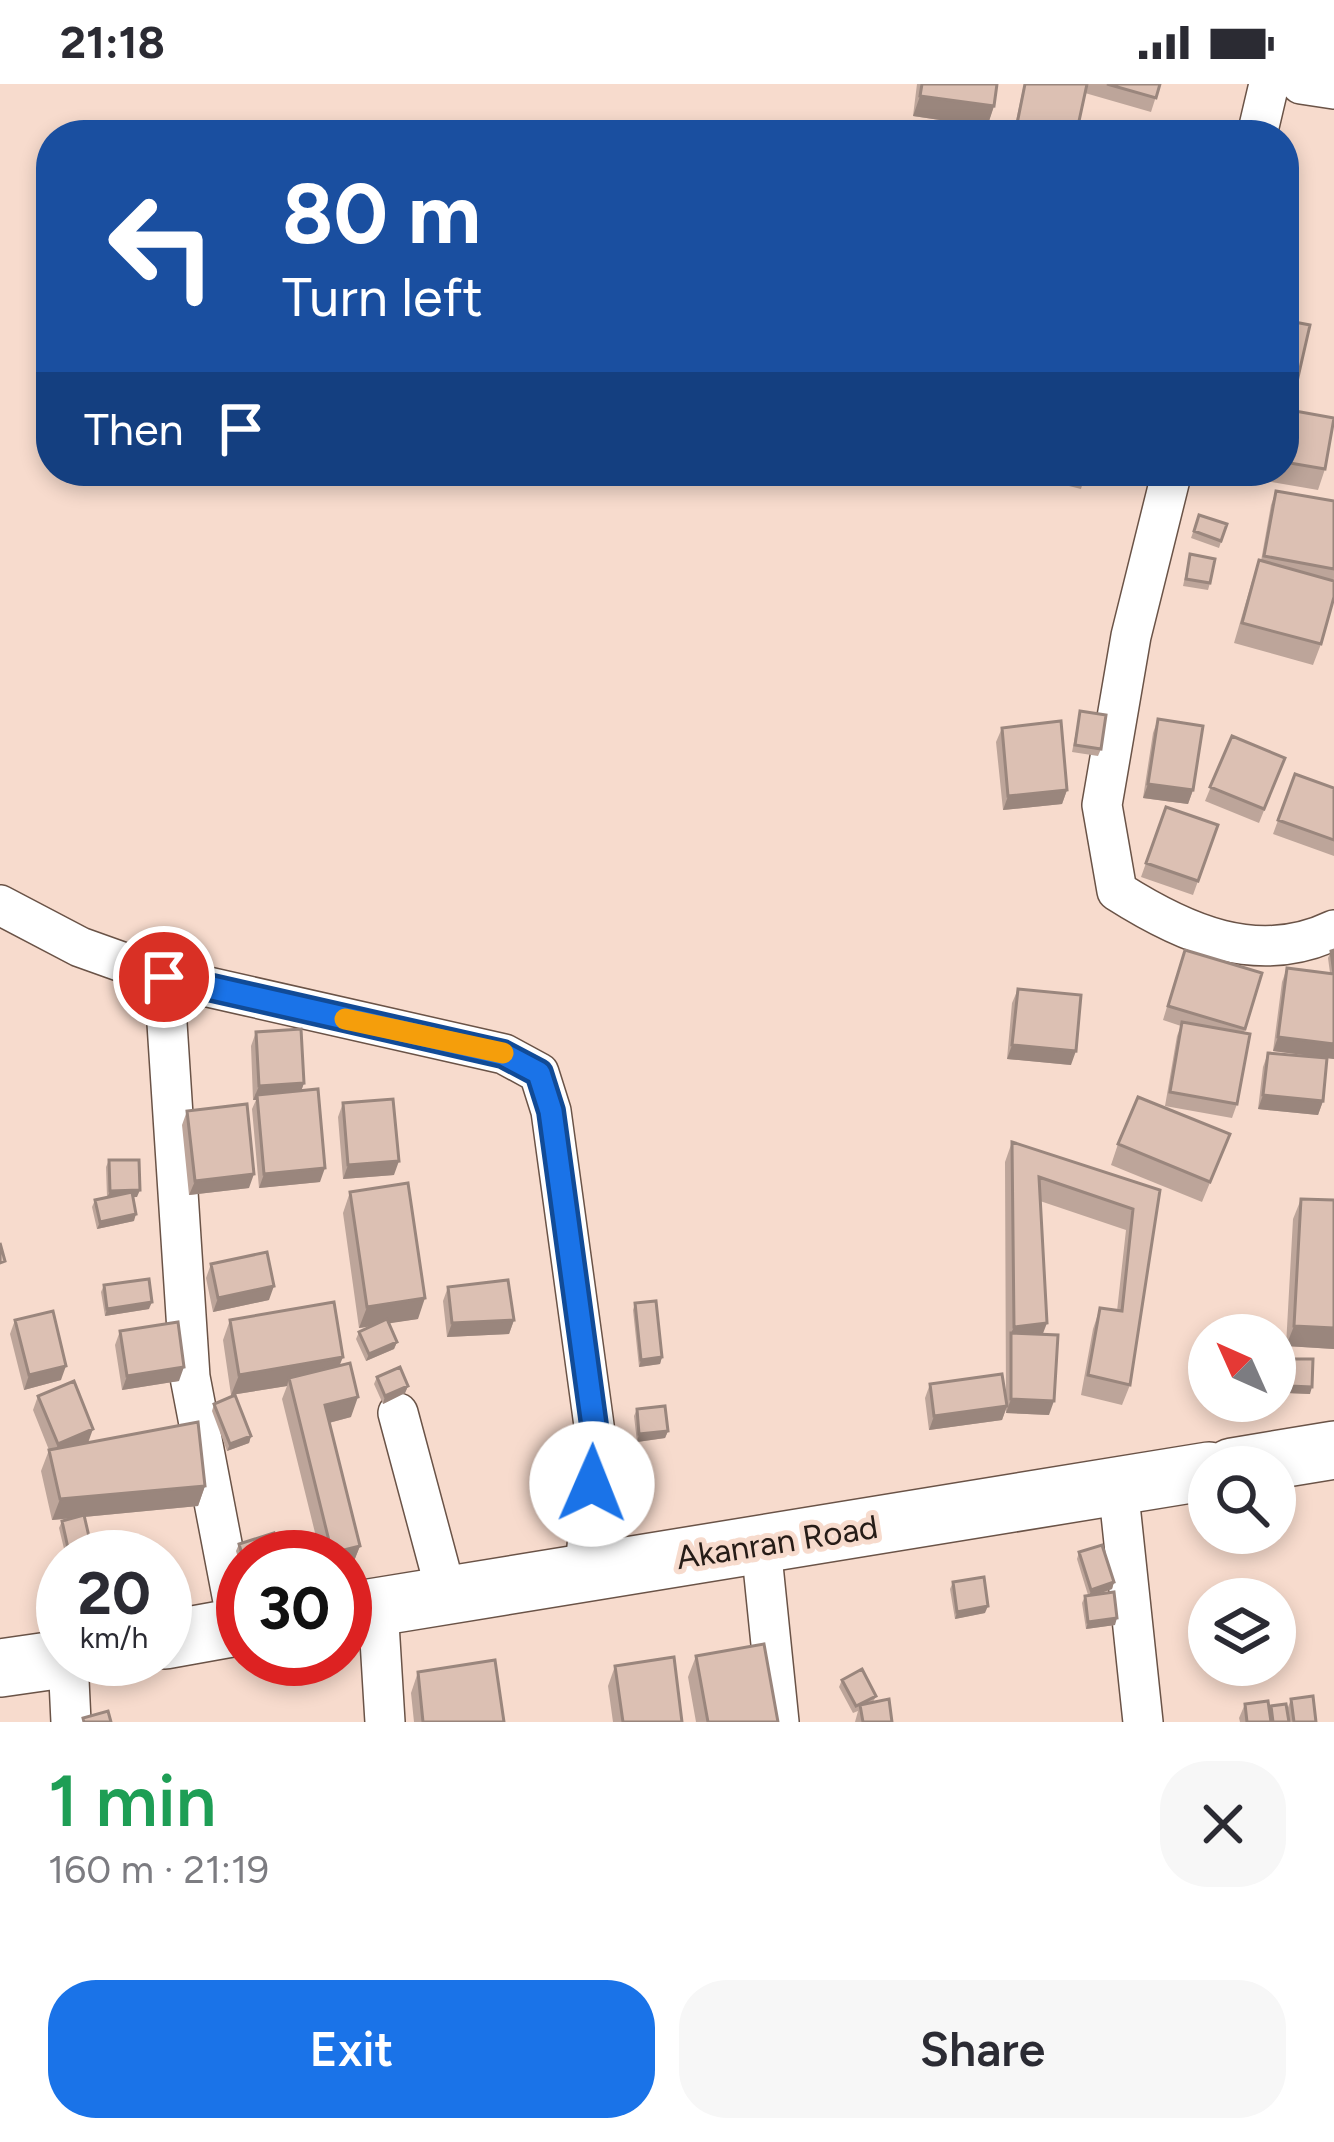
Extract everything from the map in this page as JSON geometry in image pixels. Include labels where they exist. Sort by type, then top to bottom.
[{"type":"main road","points":[[1296,1456],[1334,1450]]},
{"type":"main road","name":"Akanran Road","points":[[372,1608],[446,1592],[761,1546],[1188,1474]]},
{"type":"main road","points":[[0,1668],[36,1663]]},
{"type":"street","points":[[1261,120],[1269,84]]},
{"type":"street","points":[[1300,84],[1334,89]]},
{"type":"street","points":[[1168,486],[1131,636],[1102,805],[1117,890],[1175,928],[1246,945],[1305,944],[1334,930]]},
{"type":"street","points":[[0,904],[80,947],[164,977],[503,1054],[539,1073],[551,1111],[596,1440],[585,1571]]},
{"type":"street","points":[[164,977],[190,1377],[221,1530]]},
{"type":"street","points":[[398,1413],[446,1592]]},
{"type":"street","points":[[1118,1486],[1143,1722]]},
{"type":"street","points":[[761,1546],[779,1722]]},
{"type":"street","points":[[372,1659],[385,1722]]},
{"type":"street","points":[[68,1686],[71,1722]]},
{"type":"building","points":[[922,84],[997,84],[994,106],[920,96]]},
{"type":"building","points":[[1025,84],[1087,84],[1079,120],[1018,120]]},
{"type":"building","points":[[1107,84],[1160,84],[1156,98]]},
{"type":"building","points":[[1299,323],[1310,325],[1299,373]]},
{"type":"building","points":[[1299,412],[1334,418],[1325,469],[1299,465]]},
{"type":"building","points":[[1276,491],[1334,501],[1334,569],[1264,556]]},
{"type":"building","points":[[1199,515],[1227,524],[1221,541],[1194,531]]},
{"type":"building","points":[[1190,554],[1215,559],[1210,583],[1186,579]]},
{"type":"building","points":[[1259,560],[1334,581],[1321,644],[1242,623]]},
{"type":"building","points":[[1080,711],[1106,715],[1101,749],[1075,745]]},
{"type":"building","points":[[1158,719],[1203,726],[1193,790],[1148,784]]},
{"type":"building","points":[[1061,721],[1067,790],[1008,796],[1002,728]]},
{"type":"building","points":[[1232,736],[1285,758],[1264,809],[1210,787]]},
{"type":"building","points":[[1295,774],[1334,788],[1334,840],[1278,820]]},
{"type":"building","points":[[1166,807],[1218,825],[1198,881],[1146,863]]},
{"type":"building","points":[[1185,950],[1262,973],[1245,1029],[1168,1006]]},
{"type":"building","points":[[1287,968],[1334,974],[1334,1044],[1278,1037]]},
{"type":"building","points":[[1018,989],[1081,995],[1076,1051],[1012,1045]]},
{"type":"building","points":[[1182,1022],[1250,1034],[1237,1104],[1170,1092]]},
{"type":"building","points":[[301,1029],[304,1083],[259,1086],[256,1032]]},
{"type":"building","points":[[1268,1053],[1327,1058],[1323,1101],[1263,1095]]},
{"type":"building","points":[[318,1089],[325,1168],[264,1174],[257,1095]]},
{"type":"building","points":[[1138,1097],[1230,1134],[1210,1182],[1118,1144]]},
{"type":"building","points":[[393,1099],[399,1161],[348,1165],[343,1103]]},
{"type":"building","points":[[247,1104],[254,1174],[195,1181],[187,1111]]},
{"type":"building","points":[[1012,1142],[1160,1190],[1130,1385],[1088,1375],[1100,1308],[1122,1311],[1133,1209],[1039,1177],[1047,1323],[1014,1327]]},
{"type":"building","points":[[109,1160],[139,1160],[140,1190],[110,1191]]},
{"type":"building","points":[[408,1183],[425,1298],[367,1307],[350,1192]]},
{"type":"building","points":[[132,1192],[136,1214],[100,1222],[95,1200]]},
{"type":"building","points":[[1301,1199],[1334,1200],[1334,1328],[1296,1326]]},
{"type":"building","points":[[267,1252],[274,1286],[218,1298],[211,1264]]},
{"type":"building","points":[[149,1279],[152,1302],[107,1309],[104,1285]]},
{"type":"building","points":[[508,1280],[514,1320],[452,1323],[448,1287]]},
{"type":"building","points":[[656,1301],[662,1357],[641,1360],[635,1303]]},
{"type":"building","points":[[334,1302],[343,1357],[239,1375],[230,1320]]},
{"type":"building","points":[[53,1311],[66,1366],[29,1375],[15,1320]]},
{"type":"building","points":[[387,1319],[397,1342],[369,1354],[359,1332]]},
{"type":"building","points":[[178,1322],[184,1367],[127,1376],[120,1331]]},
{"type":"building","points":[[1011,1333],[1058,1335],[1054,1401],[1011,1399]]},
{"type":"building","points":[[1296,1359],[1313,1359],[1312,1387],[1296,1386]]},
{"type":"building","points":[[350,1363],[358,1397],[325,1405],[356,1530],[326,1530],[289,1378]]},
{"type":"building","points":[[400,1367],[408,1386],[385,1396],[377,1377]]},
{"type":"building","points":[[1002,1374],[1007,1406],[934,1416],[930,1384]]},
{"type":"building","points":[[74,1381],[93,1429],[58,1444],[38,1396]]},
{"type":"building","points":[[235,1395],[251,1436],[230,1444],[214,1404]]},
{"type":"building","points":[[665,1406],[668,1431],[639,1434],[637,1409]]},
{"type":"building","points":[[198,1422],[205,1486],[60,1499],[49,1450]]},
{"type":"building","points":[[84,1515],[87,1530],[64,1530],[62,1521]]},
{"type":"building","points":[[1102,1545],[1114,1582],[1091,1590],[1079,1552]]},
{"type":"building","points":[[984,1577],[988,1606],[957,1612],[953,1582]]},
{"type":"building","points":[[1114,1592],[1117,1618],[1088,1622],[1085,1596]]},
{"type":"building","points":[[764,1644],[778,1722],[708,1722],[696,1656]]},
{"type":"building","points":[[674,1657],[682,1722],[623,1722],[615,1666]]},
{"type":"building","points":[[495,1660],[504,1722],[423,1722],[418,1672]]},
{"type":"building","points":[[862,1669],[876,1696],[856,1706],[842,1680]]},
{"type":"building","points":[[1313,1696],[1316,1722],[1294,1722],[1291,1699]]},
{"type":"building","points":[[889,1699],[892,1722],[863,1722],[860,1705]]},
{"type":"building","points":[[1268,1701],[1271,1722],[1247,1722],[1245,1704]]},
{"type":"building","points":[[1286,1704],[1289,1722],[1273,1722],[1271,1706]]},
{"type":"building","points":[[108,1711],[111,1722],[84,1722],[83,1718]]},
{"type":"slow traffic","points":[[345,1019],[503,1053]]},
{"type":"route","points":[[164,977],[503,1054],[539,1073],[551,1111],[596,1440],[592,1484]]}]
